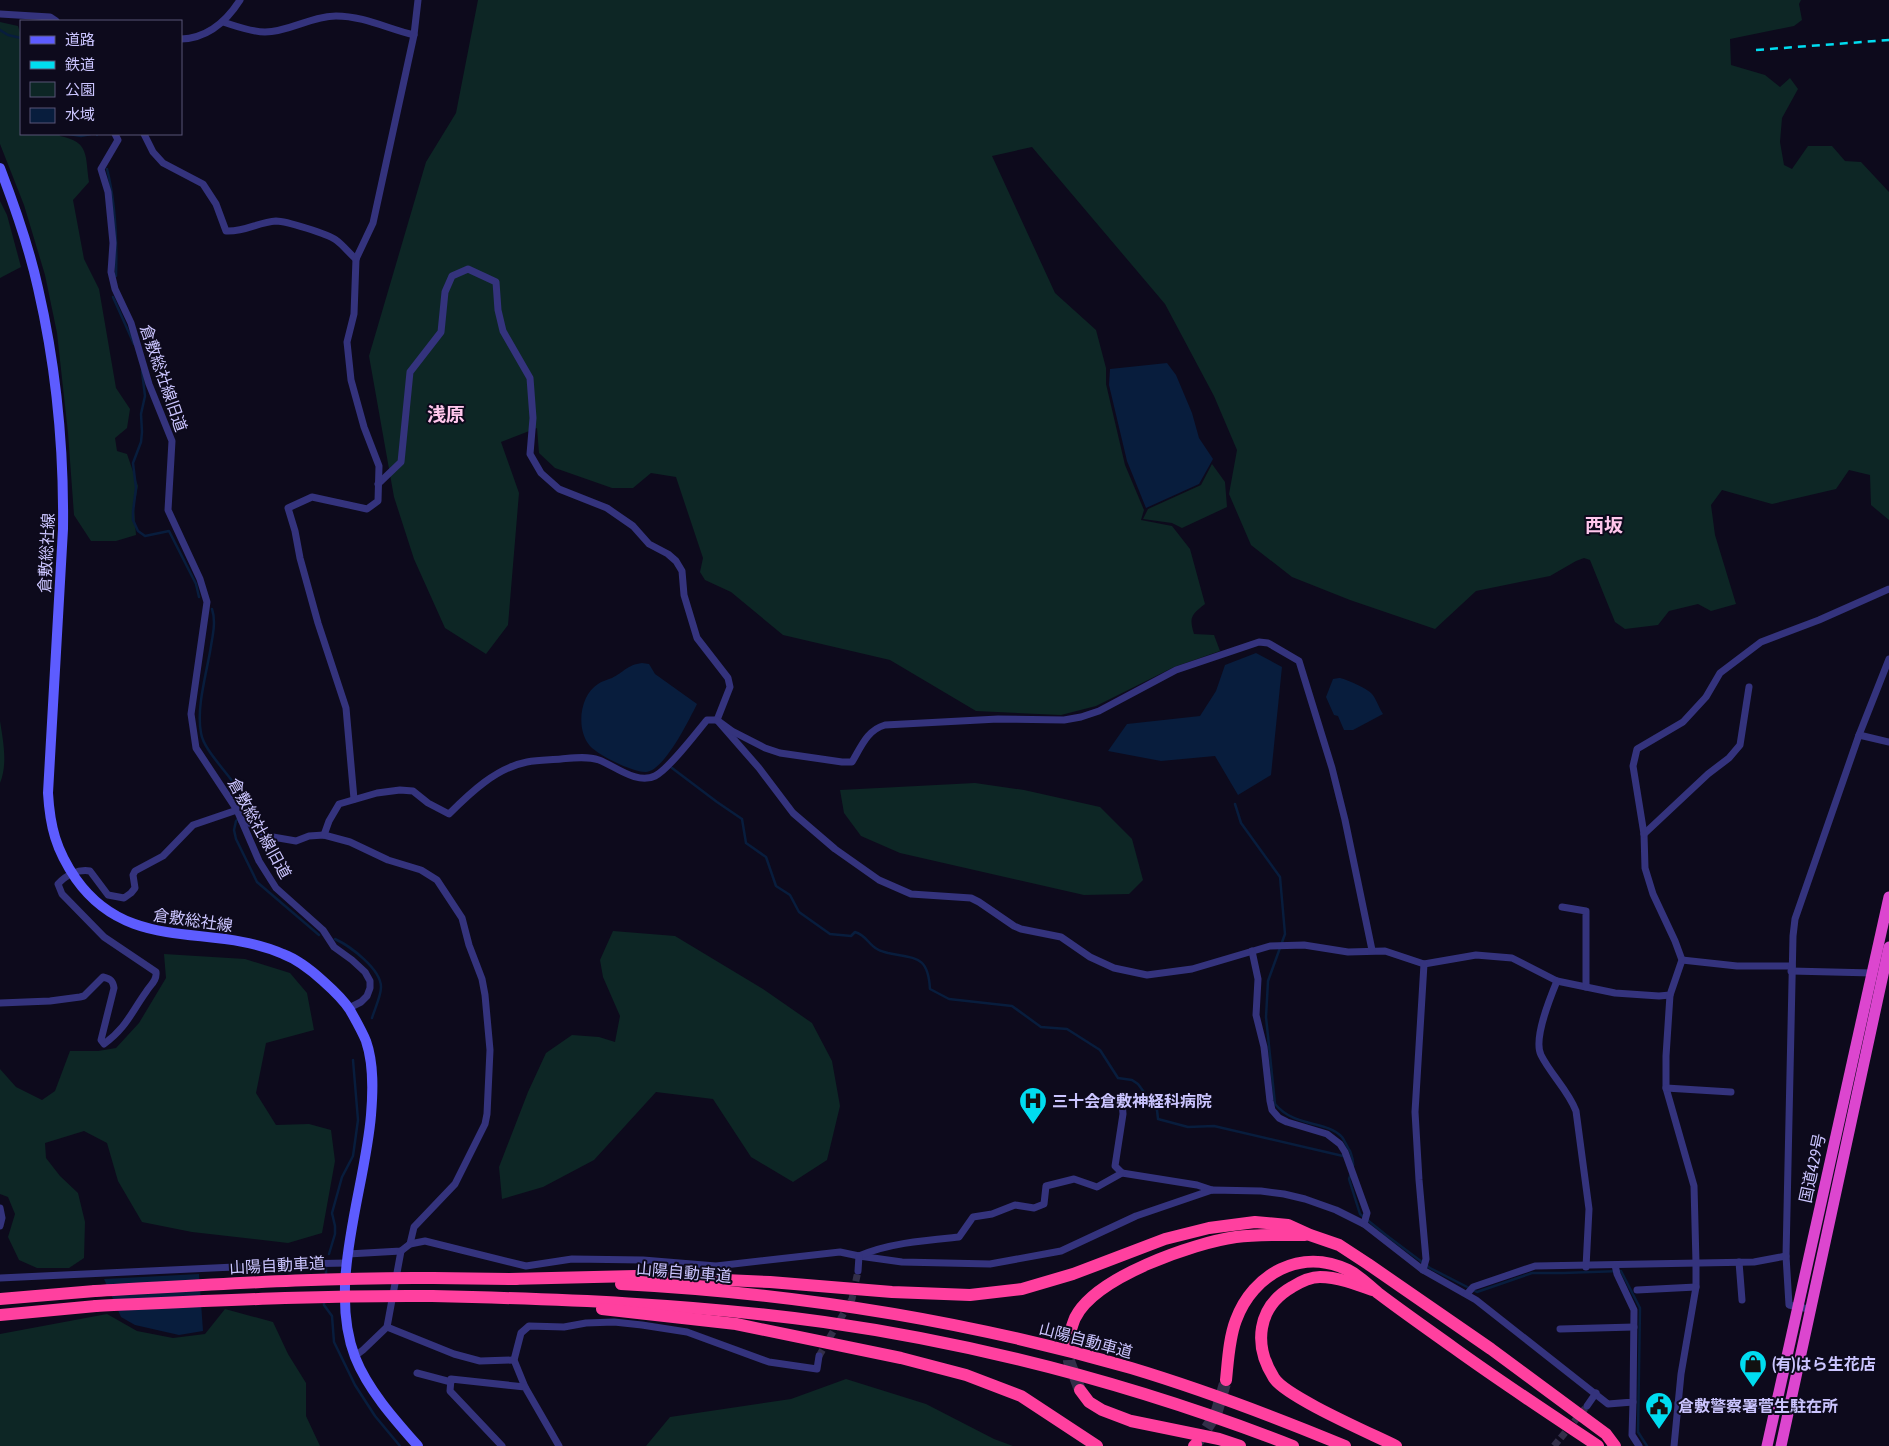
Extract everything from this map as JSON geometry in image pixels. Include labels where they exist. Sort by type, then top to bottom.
[{"type":"highway","name":"国道429号","points":[[1882,973],[1889,897]]},
{"type":"highway","name":"国道429号","points":[[1767,1446],[1775,1406],[1804,1308],[1889,947]]},
{"type":"highway","points":[[509,1279],[636,1276],[770,1282],[892,1292],[970,1295],[1022,1289],[1073,1274],[1165,1239],[1209,1228],[1255,1222],[1288,1225],[1339,1245],[1491,1349],[1606,1434],[1615,1446]]},
{"type":"highway","points":[[1068,1340],[1076,1317],[1099,1292],[1123,1276],[1165,1257],[1235,1237],[1310,1235]]},
{"type":"highway","points":[[1226,1380],[1235,1321],[1247,1299],[1270,1274],[1298,1262],[1322,1262],[1346,1269],[1360,1277],[1376,1292],[1478,1366],[1598,1446]]},
{"type":"highway","points":[[1376,1292],[1356,1284],[1320,1277],[1302,1281],[1277,1297],[1263,1319],[1260,1345],[1274,1380],[1298,1397],[1396,1446]]},
{"type":"highway","name":"山陽自動車道","points":[[0,1299],[95,1291],[370,1278],[509,1279],[657,1286],[743,1293],[827,1304],[967,1328],[1062,1350],[1140,1371],[1245,1406],[1345,1446]]},
{"type":"highway","name":"山陽自動車道","points":[[0,1315],[96,1306],[369,1295],[636,1303],[742,1312],[824,1322],[916,1337],[991,1352],[1126,1387],[1194,1409],[1293,1446]]},
{"type":"highway","points":[[508,1298],[736,1324],[901,1358],[966,1375],[1022,1396],[1097,1446]]},
{"type":"highway","name":"国道429号","points":[[1781,1446],[1804,1308]]},
{"type":"highway","points":[[1080,1390],[1089,1402],[1102,1410],[1131,1421],[1219,1439],[1240,1446]]},
{"type":"main road","name":"倉敷総社線","points":[[0,168],[38,287],[50,355],[59,427],[63,490],[63,529],[48,793],[53,833],[60,853],[82,887],[98,904],[117,916],[136,926],[156,931],[241,942],[284,954],[308,967],[349,1008],[366,1041],[372,1075],[370,1132],[348,1259],[346,1322],[354,1356],[363,1376],[397,1422],[418,1446]]},
{"type":"street","points":[[182,39],[193,39],[207,34],[223,22],[240,0]]},
{"type":"street","points":[[354,800],[346,708],[318,623],[288,508],[312,497],[367,509],[378,501],[379,466],[364,427],[351,380],[347,342],[354,314],[356,259],[373,223],[414,35],[418,0]]},
{"type":"street","points":[[0,14],[50,17],[54,20]]},
{"type":"street","points":[[223,22],[245,29],[265,32],[335,16],[358,18],[379,23],[398,32],[414,35]]},
{"type":"street","points":[[144,135],[153,152],[163,163],[203,184],[216,204],[226,231],[239,231],[263,223],[278,221],[335,238],[356,259]]},
{"type":"street","name":"倉敷総社線旧道","points":[[117,137],[101,169],[108,192],[114,243],[111,272],[115,289],[132,324],[149,384],[172,440],[168,510],[200,579],[206,602],[191,714],[196,748],[240,816],[259,860],[276,888],[323,930],[334,947],[365,972],[370,981],[367,996],[349,1008]]},
{"type":"street","points":[[378,484],[401,462],[410,372],[441,332],[445,292],[452,276],[468,269],[496,282],[498,310],[503,332],[530,378],[533,418],[530,454],[541,473],[559,489],[607,508],[632,526],[649,544],[668,554],[676,561],[682,571],[684,595],[697,638],[728,678],[730,687],[717,720]]},
{"type":"street","points":[[1674,1446],[1681,1374],[1696,1287],[1694,1186],[1666,1088],[1670,995],[1682,960],[1672,933],[1653,894],[1645,868],[1644,834],[1634,766],[1637,749],[1683,722],[1706,697],[1720,673],[1761,642],[1889,589]]},
{"type":"street","points":[[324,835],[329,821],[340,804],[385,792],[413,791],[428,803],[448,814],[472,791],[496,774],[527,762],[586,757],[598,760],[639,778],[655,776],[664,770],[707,720],[717,720],[765,748],[780,753],[852,762],[870,733],[877,727],[885,725],[989,719],[1064,720],[1081,717],[1099,710],[1176,670],[1260,642],[1268,643],[1299,661],[1346,820],[1372,950]]},
{"type":"street","points":[[1804,1308],[1789,1305],[1786,1256],[1792,968],[1795,920],[1859,735],[1889,659]]},
{"type":"street","points":[[1644,834],[1740,745],[1750,686]]},
{"type":"street","points":[[717,720],[793,813],[835,849],[879,880],[899,890],[923,896],[971,898],[1014,926],[1021,929],[1062,936],[1090,957],[1114,968],[1146,975],[1192,969],[1252,951],[1282,945],[1304,946],[1348,952],[1385,951],[1424,964],[1476,955],[1512,958],[1557,982],[1615,993],[1670,995]]},
{"type":"street","points":[[1859,735],[1889,742]]},
{"type":"street","points":[[0,1003],[80,997],[84,996],[103,977],[110,978],[114,988],[101,1040],[104,1044],[127,1022],[145,992],[155,980],[156,972],[104,936],[62,894],[58,884],[72,874],[84,870],[90,871],[108,896],[124,898],[131,894],[135,888],[133,875],[135,872],[162,856],[193,826],[240,816],[267,836],[296,841],[309,836],[324,835],[350,842],[388,860],[421,870],[438,880],[462,918],[469,945],[482,979],[490,1050],[485,1124],[455,1184],[414,1227],[410,1244]]},
{"type":"street","points":[[1562,907],[1586,911],[1586,987]]},
{"type":"street","points":[[1252,951],[1258,979],[1256,1015],[1264,1047],[1272,1110],[1279,1118],[1327,1134],[1340,1144],[1352,1171],[1365,1220]]},
{"type":"street","points":[[1682,960],[1737,966],[1882,973]]},
{"type":"street","points":[[1424,964],[1415,1112],[1425,1267]]},
{"type":"street","points":[[1557,982],[1541,1025],[1540,1054],[1572,1099],[1576,1111],[1589,1209],[1586,1267]]},
{"type":"street","points":[[1666,1088],[1731,1092]]},
{"type":"street","points":[[1122,1101],[1123,1114],[1115,1166],[1122,1173],[1197,1185],[1212,1190],[1262,1191],[1305,1199],[1365,1220],[1425,1267],[1469,1290],[1608,1404],[1633,1402]]},
{"type":"street","points":[[859,1256],[870,1251],[959,1236],[973,1217],[992,1214],[1015,1205],[1034,1208],[1044,1204],[1046,1186],[1074,1178],[1097,1187],[1122,1173]]},
{"type":"street","points":[[0,1278],[297,1264],[401,1251],[410,1244],[425,1241],[526,1266],[572,1260],[643,1260],[716,1266],[840,1252],[902,1262],[990,1264],[1061,1251],[1136,1216],[1212,1190]]},
{"type":"street","points":[[0,1208],[2,1218],[0,1226]]},
{"type":"street","points":[[354,1356],[387,1327],[401,1251]]},
{"type":"street","points":[[858,1271],[859,1256]]},
{"type":"street","points":[[1469,1290],[1535,1266],[1586,1267],[1616,1270],[1696,1263],[1754,1262],[1786,1256]]},
{"type":"street","points":[[1739,1262],[1742,1300]]},
{"type":"street","points":[[1616,1270],[1633,1305],[1632,1434],[1639,1446]]},
{"type":"street","points":[[1637,1290],[1696,1287]]},
{"type":"street","points":[[559,1446],[525,1387],[514,1360],[521,1333],[529,1326],[564,1327],[586,1323],[614,1322],[687,1332],[769,1362],[817,1369],[819,1356]]},
{"type":"street","points":[[387,1327],[454,1354],[480,1361],[514,1360]]},
{"type":"street","points":[[1560,1329],[1634,1327]]},
{"type":"street","points":[[417,1373],[451,1382]]},
{"type":"street","points":[[502,1446],[450,1391],[451,1379],[525,1387]]},
{"type":"street","points":[[1587,1406],[1596,1394]]},
{"type":"street","points":[[1678,1403],[1775,1406]]},
{"type":"green space","points":[[478,0],[1801,0],[1799,4],[1802,20],[1794,26],[1730,39],[1731,65],[1765,75],[1780,87],[1790,78],[1798,89],[1782,118],[1780,142],[1784,165],[1792,169],[1808,146],[1832,146],[1845,161],[1861,162],[1889,192],[1889,520],[1871,505],[1870,475],[1849,470],[1836,489],[1772,504],[1722,490],[1711,505],[1715,535],[1736,604],[1711,611],[1698,604],[1669,611],[1658,625],[1625,629],[1615,622],[1590,560],[1584,558],[1550,576],[1476,591],[1435,629],[1350,600],[1292,577],[1251,545],[1229,494],[1237,450],[1214,396],[1165,304],[1032,147],[992,156],[1055,293],[1096,330],[1106,368],[1106,384],[1125,465],[1144,510],[1141,520],[1172,526],[1190,549],[1205,604],[1192,617],[1194,634],[1214,635],[1220,651],[1174,667],[1096,706],[1061,715],[976,711],[890,660],[783,635],[731,592],[705,580],[700,572],[703,558],[676,477],[651,473],[633,488],[612,488],[555,468],[539,453],[537,428],[501,442],[519,493],[508,625],[486,654],[445,628],[414,559],[394,497],[369,356],[426,162],[456,113]]},
{"type":"green space","points":[[0,22],[18,26],[20,33],[20,135],[60,135],[77,142],[81,146],[86,158],[89,182],[73,200],[84,259],[99,289],[116,388],[130,409],[127,428],[115,438],[117,451],[127,454],[138,486],[134,507],[136,535],[116,541],[91,541],[74,515],[68,433],[57,333],[45,275],[24,205],[0,144]]},
{"type":"green space","points":[[0,201],[7,215],[21,267],[0,278]]},
{"type":"green space","points":[[1212,464],[1225,482],[1227,507],[1182,528],[1172,523],[1143,519],[1148,509],[1201,485]]},
{"type":"green space","points":[[0,721],[4,768],[0,783]]},
{"type":"green space","points":[[975,783],[1024,790],[1100,807],[1132,839],[1143,880],[1129,894],[1084,895],[900,853],[861,836],[844,813],[840,790]]},
{"type":"green space","points":[[613,931],[675,936],[763,989],[812,1023],[832,1061],[840,1106],[827,1160],[793,1182],[751,1157],[713,1099],[656,1092],[594,1160],[543,1187],[502,1199],[499,1167],[528,1092],[546,1053],[572,1035],[599,1037],[615,1042],[620,1016],[603,977],[600,960]]},
{"type":"green space","points":[[164,954],[245,959],[290,973],[307,993],[314,1030],[266,1043],[256,1093],[276,1125],[309,1124],[331,1130],[335,1161],[322,1233],[288,1243],[192,1232],[142,1222],[118,1181],[107,1143],[84,1131],[45,1143],[46,1158],[60,1176],[78,1193],[85,1222],[84,1258],[69,1268],[37,1268],[19,1260],[8,1237],[15,1214],[8,1197],[0,1194],[0,1069],[16,1087],[42,1100],[55,1091],[70,1051],[98,1051],[116,1048],[139,1023],[166,978]]},
{"type":"green space","points":[[225,1309],[273,1322],[288,1354],[306,1383],[306,1416],[320,1446],[0,1446],[0,1334],[107,1314],[137,1331],[173,1338],[205,1334]]},
{"type":"green space","points":[[846,1379],[926,1404],[994,1439],[1013,1446],[646,1446],[670,1417],[791,1399]]},
{"type":"water","points":[[1167,363],[1176,375],[1192,413],[1199,438],[1213,459],[1199,484],[1146,508],[1127,461],[1109,385],[1110,369]]},
{"type":"water","points":[[1256,653],[1282,667],[1271,775],[1238,795],[1215,756],[1161,761],[1108,751],[1127,724],[1200,716],[1216,691],[1225,665]]},
{"type":"water","points":[[642,663],[649,664],[655,674],[697,704],[679,738],[661,763],[654,769],[645,772],[624,766],[594,750],[586,739],[581,723],[583,705],[592,689],[629,667]]},
{"type":"water","points":[[1339,678],[1369,691],[1383,714],[1353,730],[1344,730],[1338,716],[1334,715],[1326,697],[1333,679]]},
{"type":"water","points":[[199,1274],[203,1331],[179,1335],[135,1325],[121,1317],[104,1279]]},
{"type":"waterway","points":[[0,30],[8,35],[20,38]]},
{"type":"waterway","points":[[75,135],[86,135]]},
{"type":"waterway","points":[[107,169],[115,222],[116,276]]},
{"type":"waterway","points":[[113,297],[134,344]]},
{"type":"waterway","points":[[142,371],[145,396],[141,414],[141,442],[133,463],[136,488],[133,520],[138,531],[145,536],[169,531],[196,584],[199,597]]},
{"type":"waterway","points":[[212,609],[214,628],[200,712],[201,733],[204,743],[234,783],[244,803],[244,812],[236,821],[234,830],[236,839],[257,882],[319,935]]},
{"type":"waterway","points":[[672,768],[742,819],[746,843],[766,857],[776,886],[790,895],[799,912],[830,934],[851,936],[855,932],[862,935],[874,947],[880,950],[919,960],[927,970],[930,989],[949,999],[1012,1006],[1041,1027],[1067,1029],[1100,1050],[1118,1078],[1132,1080],[1138,1084],[1157,1110],[1158,1119],[1188,1127],[1214,1126],[1343,1156]]},
{"type":"waterway","points":[[1235,804],[1241,823],[1280,877],[1285,934],[1268,981],[1266,1017],[1275,1104],[1292,1117],[1328,1128],[1342,1137],[1350,1151],[1353,1166]]},
{"type":"waterway","points":[[335,939],[364,959],[380,980],[380,994],[372,1018]]},
{"type":"waterway","points":[[329,1254],[335,1234],[332,1213],[342,1177],[353,1156],[358,1120],[353,1060]]},
{"type":"waterway","points":[[1351,1174],[1349,1179],[1360,1214],[1430,1268],[1477,1292],[1532,1273],[1621,1271],[1640,1308],[1638,1432],[1647,1446]]},
{"type":"waterway","points":[[326,1268],[326,1276]]},
{"type":"waterway","points":[[324,1302],[332,1316],[334,1342],[355,1385],[375,1416],[400,1446]]},
{"type":"tunnel","points":[[819,1356],[852,1299],[858,1271]]},
{"type":"tunnel","points":[[1068,1342],[1069,1361],[1080,1390]]},
{"type":"tunnel","points":[[1197,1443],[1216,1414],[1226,1380]]},
{"type":"tunnel","points":[[1554,1446],[1587,1406]]},
{"type":"railway","points":[[1756,50],[1889,40]]},
{"type":"place","name":"三十会倉敷神経科病院","points":[[1033,1125]]},
{"type":"place","name":"(有)はら生花店","points":[[1753,1388]]},
{"type":"place","name":"倉敷警察署菅生駐在所","points":[[1659,1430]]},
{"type":"district","name":"浅原","points":[[446,414]]},
{"type":"district","name":"西坂","points":[[1604,525]]}]
